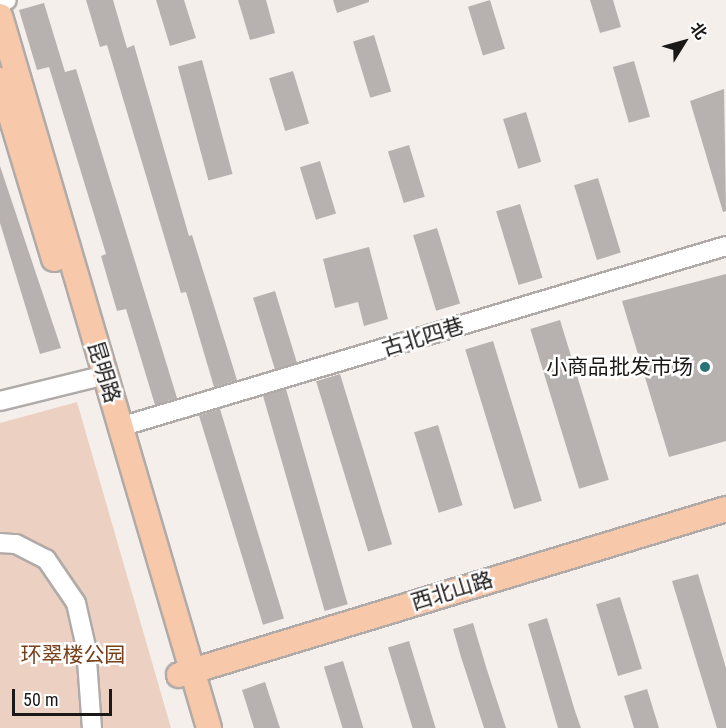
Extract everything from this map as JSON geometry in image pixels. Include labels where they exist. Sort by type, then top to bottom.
[{"type":"main road","name":"昆明路","points":[[0,16],[97,377],[120,427],[185,672],[193,728]]},
{"type":"main road","name":"昆明路","points":[[0,80],[97,377],[185,672],[209,728]]},
{"type":"main road","name":"西北山路","points":[[185,672],[726,509]]},
{"type":"street","points":[[0,2],[7,0]]},
{"type":"street","name":"古北四巷","points":[[120,427],[726,246]]},
{"type":"street","points":[[0,401],[97,377]]},
{"type":"street","points":[[0,543],[16,544],[46,559],[76,603],[87,647],[92,728]]},
{"type":"green space","name":"环翠楼公园","points":[[77,402],[171,728],[0,728],[0,423]]},
{"type":"building","points":[[86,0],[113,0],[127,48],[134,45],[189,236],[192,235],[237,380],[214,387],[186,292],[181,293],[107,45],[100,47]]},
{"type":"building","points":[[156,0],[184,0],[196,38],[170,46]]},
{"type":"building","points":[[238,0],[266,0],[275,33],[250,40]]},
{"type":"building","points":[[333,0],[369,0],[369,2],[337,13]]},
{"type":"building","points":[[490,0],[505,49],[483,55],[468,7]]},
{"type":"building","points":[[590,0],[613,0],[621,27],[600,33]]},
{"type":"building","points":[[44,3],[65,72],[76,69],[177,398],[155,405],[126,309],[117,311],[101,256],[106,254],[49,67],[37,70],[19,10]]},
{"type":"building","points":[[374,35],[391,91],[370,98],[353,41]]},
{"type":"building","points":[[202,60],[233,174],[208,180],[178,66]]},
{"type":"building","points":[[634,61],[650,117],[629,123],[613,67]]},
{"type":"building","points":[[293,71],[309,124],[285,131],[269,78]]},
{"type":"building","points":[[724,89],[726,211],[723,212],[690,101]]},
{"type":"building","points":[[526,112],[541,162],[518,169],[503,119]]},
{"type":"building","points":[[409,145],[425,197],[404,203],[388,151]]},
{"type":"building","points":[[320,161],[336,214],[316,220],[300,167]]},
{"type":"building","points":[[0,166],[61,348],[40,354],[0,223]]},
{"type":"building","points":[[598,178],[621,253],[597,260],[574,185]]},
{"type":"building","points":[[520,204],[543,278],[519,285],[496,211]]},
{"type":"building","points":[[437,228],[460,304],[436,311],[413,235]]},
{"type":"building","points":[[369,247],[388,319],[364,326],[358,302],[335,308],[323,259]]},
{"type":"building","points":[[726,274],[726,441],[669,457],[622,301]]},
{"type":"building","points":[[275,291],[297,363],[275,369],[253,298]]},
{"type":"building","points":[[560,320],[609,480],[579,489],[530,329]]},
{"type":"building","points":[[493,341],[542,501],[514,509],[465,349]]},
{"type":"building","points":[[340,374],[392,544],[368,552],[316,381]]},
{"type":"building","points":[[286,389],[348,604],[325,611],[263,396]]},
{"type":"building","points":[[220,409],[284,618],[263,625],[199,415]]},
{"type":"building","points":[[438,425],[463,505],[439,513],[414,432]]},
{"type":"building","points":[[698,574],[726,668],[726,728],[717,728],[672,581]]},
{"type":"building","points":[[620,597],[642,669],[618,676],[596,604]]},
{"type":"building","points":[[547,618],[581,728],[558,728],[528,624]]},
{"type":"building","points":[[473,623],[506,728],[484,728],[461,657],[453,629]]},
{"type":"building","points":[[409,641],[436,728],[413,728],[388,647]]},
{"type":"building","points":[[343,661],[363,728],[343,728],[324,667]]},
{"type":"building","points":[[265,682],[280,728],[254,728],[242,690]]},
{"type":"building","points":[[647,689],[659,728],[634,728],[624,696]]},
{"type":"place","name":"小商品批发市场","points":[[705,367]]}]
